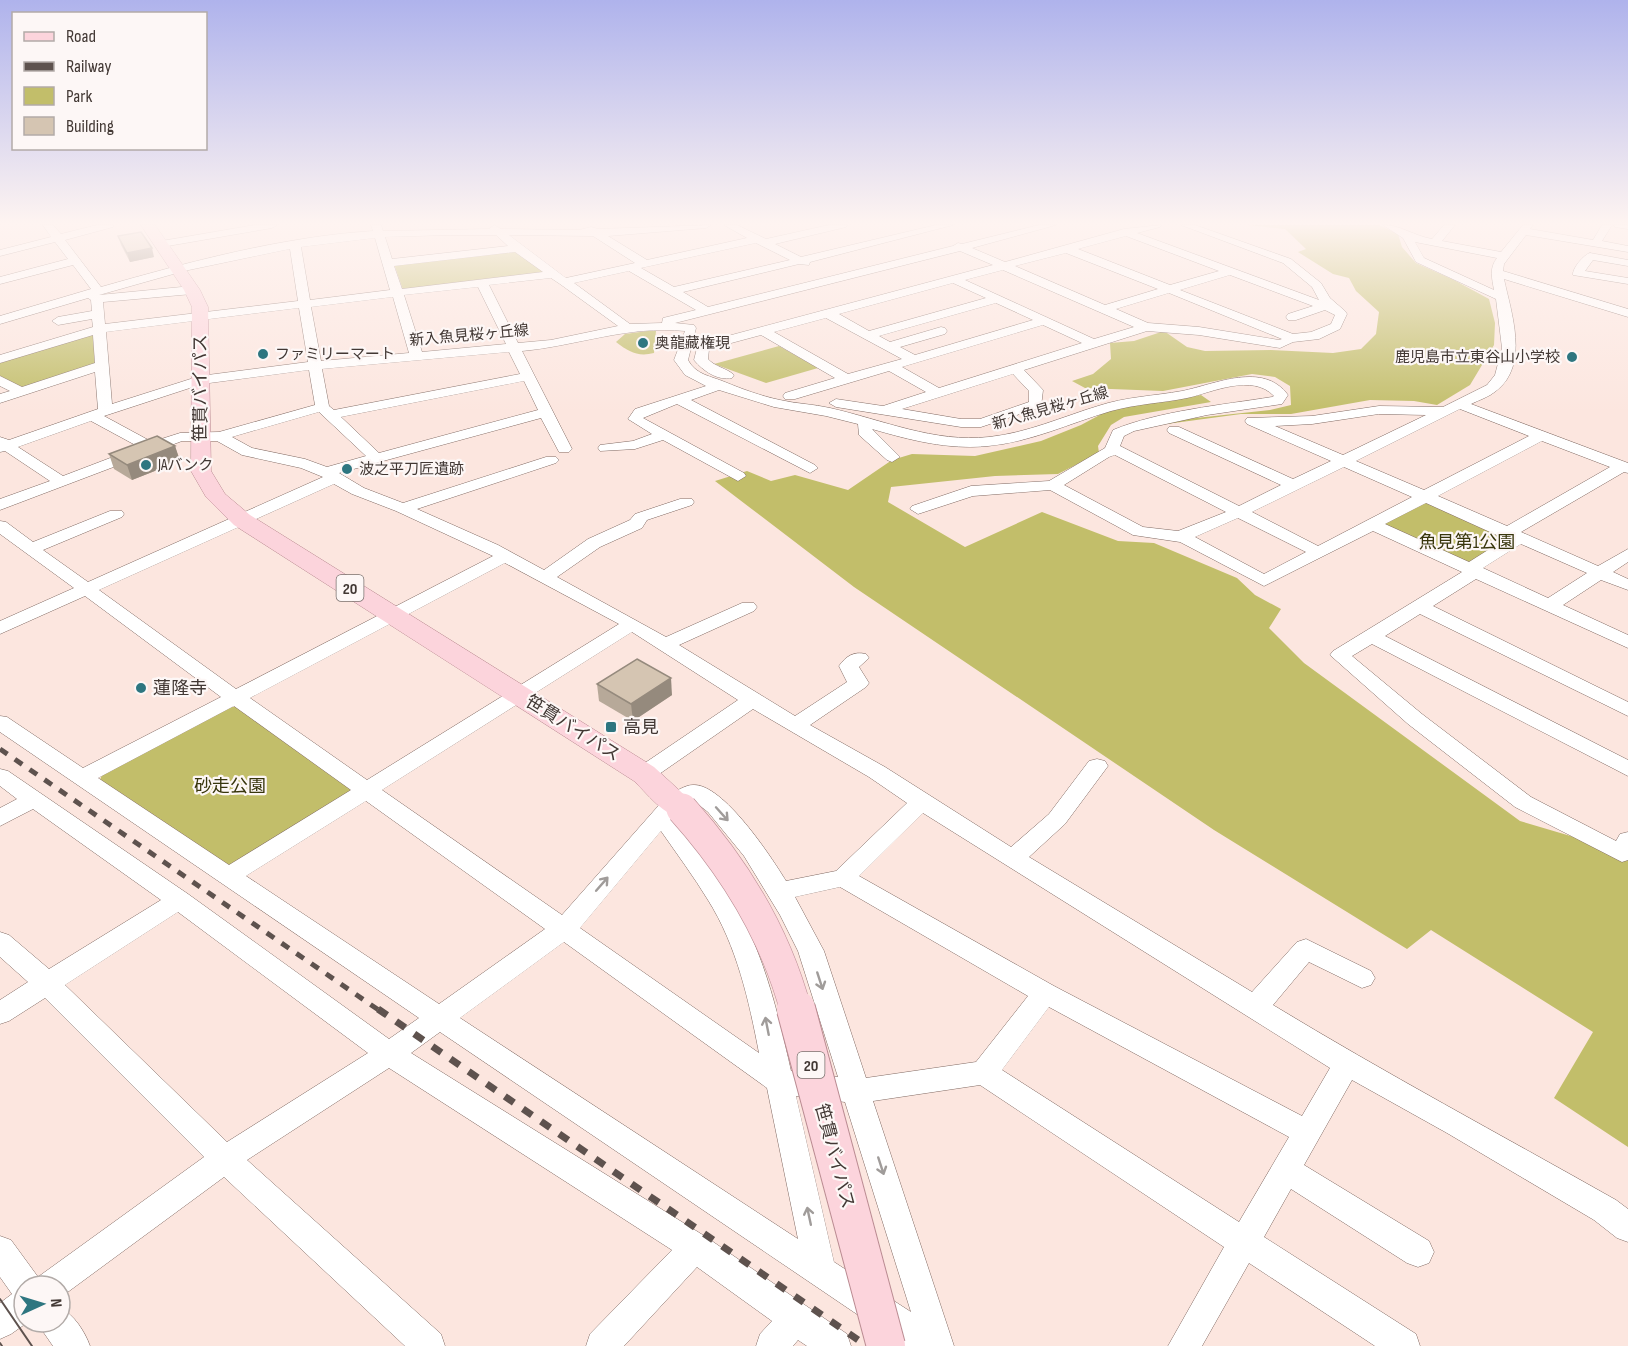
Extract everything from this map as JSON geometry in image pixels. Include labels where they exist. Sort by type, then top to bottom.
[{"type":"main road","name":"笹貫バイパス","points":[[192,290],[200,307],[200,380],[210,436],[201,471],[207,486],[218,501],[242,520],[644,774],[706,835],[740,879],[764,921],[794,1002],[886,1346]]},
{"type":"street","points":[[90,288],[97,314],[102,365],[99,413],[152,448]]},
{"type":"street","points":[[0,320],[109,288]]},
{"type":"street","points":[[303,288],[316,365],[327,411],[376,459]]},
{"type":"street","points":[[394,288],[417,356]]},
{"type":"street","points":[[0,359],[98,329],[441,288]]},
{"type":"street","points":[[484,288],[564,449]]},
{"type":"street","points":[[572,288],[628,328],[708,312],[803,288]]},
{"type":"street","points":[[667,288],[708,312]]},
{"type":"street","points":[[673,291],[686,288]]},
{"type":"street","points":[[854,288],[878,300]]},
{"type":"street","points":[[684,347],[703,347],[922,288]]},
{"type":"street","points":[[973,288],[1092,343]]},
{"type":"street","points":[[1055,288],[1146,327],[1199,331],[1280,344],[1292,338],[1314,336],[1336,326],[1341,316],[1331,308],[1319,288]]},
{"type":"street","points":[[1166,288],[1292,338]]},
{"type":"street","points":[[1104,309],[1173,288]]},
{"type":"street","points":[[1276,288],[1331,308]]},
{"type":"street","points":[[1481,288],[1501,297]]},
{"type":"street","points":[[1179,537],[1237,513],[1454,408],[1492,387],[1503,372],[1510,352],[1501,288]]},
{"type":"street","points":[[1562,288],[1628,313]]},
{"type":"street","points":[[4,311],[93,293],[192,290]]},
{"type":"street","points":[[868,335],[997,299]]},
{"type":"street","points":[[1292,317],[1331,308]]},
{"type":"street","points":[[827,313],[913,359]]},
{"type":"street","points":[[58,321],[97,314]]},
{"type":"street","points":[[790,396],[1043,321]]},
{"type":"street","name":"新入魚見桜ヶ丘線","points":[[2,445],[200,380],[316,365],[551,344],[628,328],[686,327],[691,331],[681,360],[685,368],[692,373],[776,404],[823,411],[926,439],[969,443],[1020,437],[1112,406],[1182,395],[1235,382],[1258,382],[1271,385],[1281,395],[1271,404],[1207,411],[1130,428],[1118,433],[1114,446]]},
{"type":"street","points":[[882,411],[1146,327]]},
{"type":"street","points":[[763,330],[846,379]]},
{"type":"street","points":[[889,346],[941,330]]},
{"type":"street","points":[[1199,331],[1220,350]]},
{"type":"street","points":[[703,347],[701,360],[709,368],[790,396],[970,424],[1005,417],[1036,404],[1036,390],[1015,368]]},
{"type":"street","points":[[0,399],[102,365]]},
{"type":"street","points":[[890,366],[937,393]]},
{"type":"street","points":[[0,506],[180,437],[210,436],[327,411],[528,376]]},
{"type":"street","points":[[0,380],[21,392]]},
{"type":"street","points":[[722,385],[640,412],[635,419],[738,476]]},
{"type":"street","points":[[678,399],[810,468]]},
{"type":"street","points":[[918,509],[970,491],[1053,485],[1114,446],[1148,431],[1174,430],[1219,421],[1312,420],[1378,410],[1454,408],[1542,435],[1625,467]]},
{"type":"street","points":[[0,628],[242,520],[331,474],[376,459],[546,412]]},
{"type":"street","points":[[1252,421],[1628,585]]},
{"type":"street","points":[[865,423],[864,432],[892,457]]},
{"type":"street","points":[[1174,430],[1293,485]]},
{"type":"street","points":[[605,448],[636,445],[664,435]]},
{"type":"street","points":[[1114,446],[1237,513],[1316,551],[1323,550],[1542,435]]},
{"type":"street","points":[[210,436],[247,452],[305,464],[331,474],[358,491],[402,508],[506,556],[632,624],[752,700],[878,772],[921,802],[1347,1064],[1596,1204],[1628,1228]]},
{"type":"street","points":[[2,445],[62,482]]},
{"type":"street","points":[[402,508],[551,460]]},
{"type":"street","points":[[1625,467],[1513,536],[1472,571],[1340,655],[1415,719],[1523,802],[1622,854],[1628,840]]},
{"type":"street","points":[[1053,485],[1139,531],[1179,537],[1264,581],[1312,556],[1316,551]]},
{"type":"street","points":[[545,577],[594,543],[636,524],[641,517],[686,502]]},
{"type":"street","points":[[30,549],[116,514]]},
{"type":"street","points":[[1372,524],[1628,642]]},
{"type":"street","points":[[0,526],[236,698],[780,1082],[857,1091],[984,1073],[1404,1346]]},
{"type":"street","points":[[1549,606],[1628,554]]},
{"type":"street","points":[[83,777],[506,556]]},
{"type":"street","points":[[1419,606],[1628,710]]},
{"type":"street","points":[[666,645],[691,631],[748,607]]},
{"type":"street","points":[[230,876],[632,624]]},
{"type":"street","points":[[1371,636],[1628,769]]},
{"type":"street","points":[[796,725],[859,683],[852,676],[849,666],[859,658]]},
{"type":"street","points":[[644,774],[752,700]]},
{"type":"street","points":[[0,722],[439,1018],[933,1346]]},
{"type":"street","points":[[1013,858],[1057,819],[1097,766]]},
{"type":"street","points":[[0,776],[179,900],[388,1054],[695,1247],[835,1346]]},
{"type":"street","points":[[67,1274],[225,1159],[388,1054],[564,928],[678,805],[694,792],[705,795],[746,841],[781,891],[811,951],[938,1346]]},
{"type":"street","points":[[0,818],[32,800]]},
{"type":"street","points":[[781,891],[843,878],[921,802]]},
{"type":"street","points":[[678,805],[668,824],[719,897],[752,967],[764,1011],[821,1273]]},
{"type":"street","points":[[843,878],[1045,993],[1308,1133]]},
{"type":"street","points":[[0,1013],[179,900]]},
{"type":"street","points":[[0,942],[48,984],[225,1159],[429,1346]]},
{"type":"street","points":[[1255,1007],[1306,949],[1362,978]]},
{"type":"street","points":[[984,1073],[1045,993]]},
{"type":"street","points":[[1184,1346],[1347,1064]]},
{"type":"street","points":[[1286,1170],[1418,1252]]},
{"type":"street","points":[[602,1346],[695,1247]]},
{"type":"street","points":[[0,1251],[17,1274]]},
{"type":"street","points":[[772,1346],[795,1318]]},
{"type":"street","points":[[64,1334],[74,1346]]},
{"type":"green space","points":[[1354,288],[1468,288],[1489,299],[1495,323],[1494,345],[1470,385],[1437,405],[1414,401],[1370,400],[1291,414],[1241,414],[1159,425],[1159,422],[1270,410],[1291,405],[1290,386],[1275,377],[1252,374],[1163,391],[1085,388],[1072,381],[1093,374],[1111,359],[1110,343],[1134,341],[1164,331],[1187,347],[1205,351],[1271,350],[1333,353],[1361,349],[1376,334],[1379,312]]},
{"type":"green space","points":[[656,331],[654,353],[634,353],[616,342],[625,334]]},
{"type":"green space","points":[[93,335],[95,365],[19,389],[0,377],[0,361]]},
{"type":"green space","points":[[779,346],[818,368],[766,383],[714,364]]},
{"type":"green space","points":[[1201,395],[1211,402],[1124,417],[1111,425],[1098,446],[1099,453],[1058,474],[995,476],[891,487],[888,502],[965,547],[1042,512],[1118,541],[1154,543],[1237,578],[1255,595],[1281,609],[1269,628],[1304,663],[1520,821],[1628,853],[1628,1147],[1554,1098],[1593,1032],[1431,930],[1407,949],[1214,830],[854,587],[715,481],[747,471],[771,481],[795,475],[848,490],[892,460],[912,454],[975,456],[1041,441],[1081,425],[1111,409]]},
{"type":"green space","name":"魚見第1公園","points":[[1424,502],[1507,538],[1507,542],[1472,562],[1464,563],[1385,527],[1386,523]]},
{"type":"green space","name":"砂走公園","points":[[228,707],[238,707],[351,786],[349,796],[237,865],[225,866],[99,782],[102,775]]},
{"type":"building","points":[[157,436],[175,446],[127,465],[109,454]]},
{"type":"building","points":[[637,659],[671,678],[631,704],[597,684]]},
{"type":"tram line","points":[[0,1299],[32,1346]]},
{"type":"railway","points":[[0,749],[380,1011]]},
{"type":"railway","points":[[378,1009],[867,1346]]},
{"type":"place","name":"奥龍藏権現","points":[[643,343]]},
{"type":"place","name":"ファミリーマート","points":[[263,354]]},
{"type":"place","name":"鹿児島市立東谷山小学校","points":[[1572,357]]},
{"type":"place","name":"JAバンク","points":[[146,465]]},
{"type":"place","name":"波之平刀匠遺跡","points":[[347,469]]},
{"type":"place","name":"蓮隆寺","points":[[141,688]]},
{"type":"place","name":"高見","points":[[611,727]]}]
